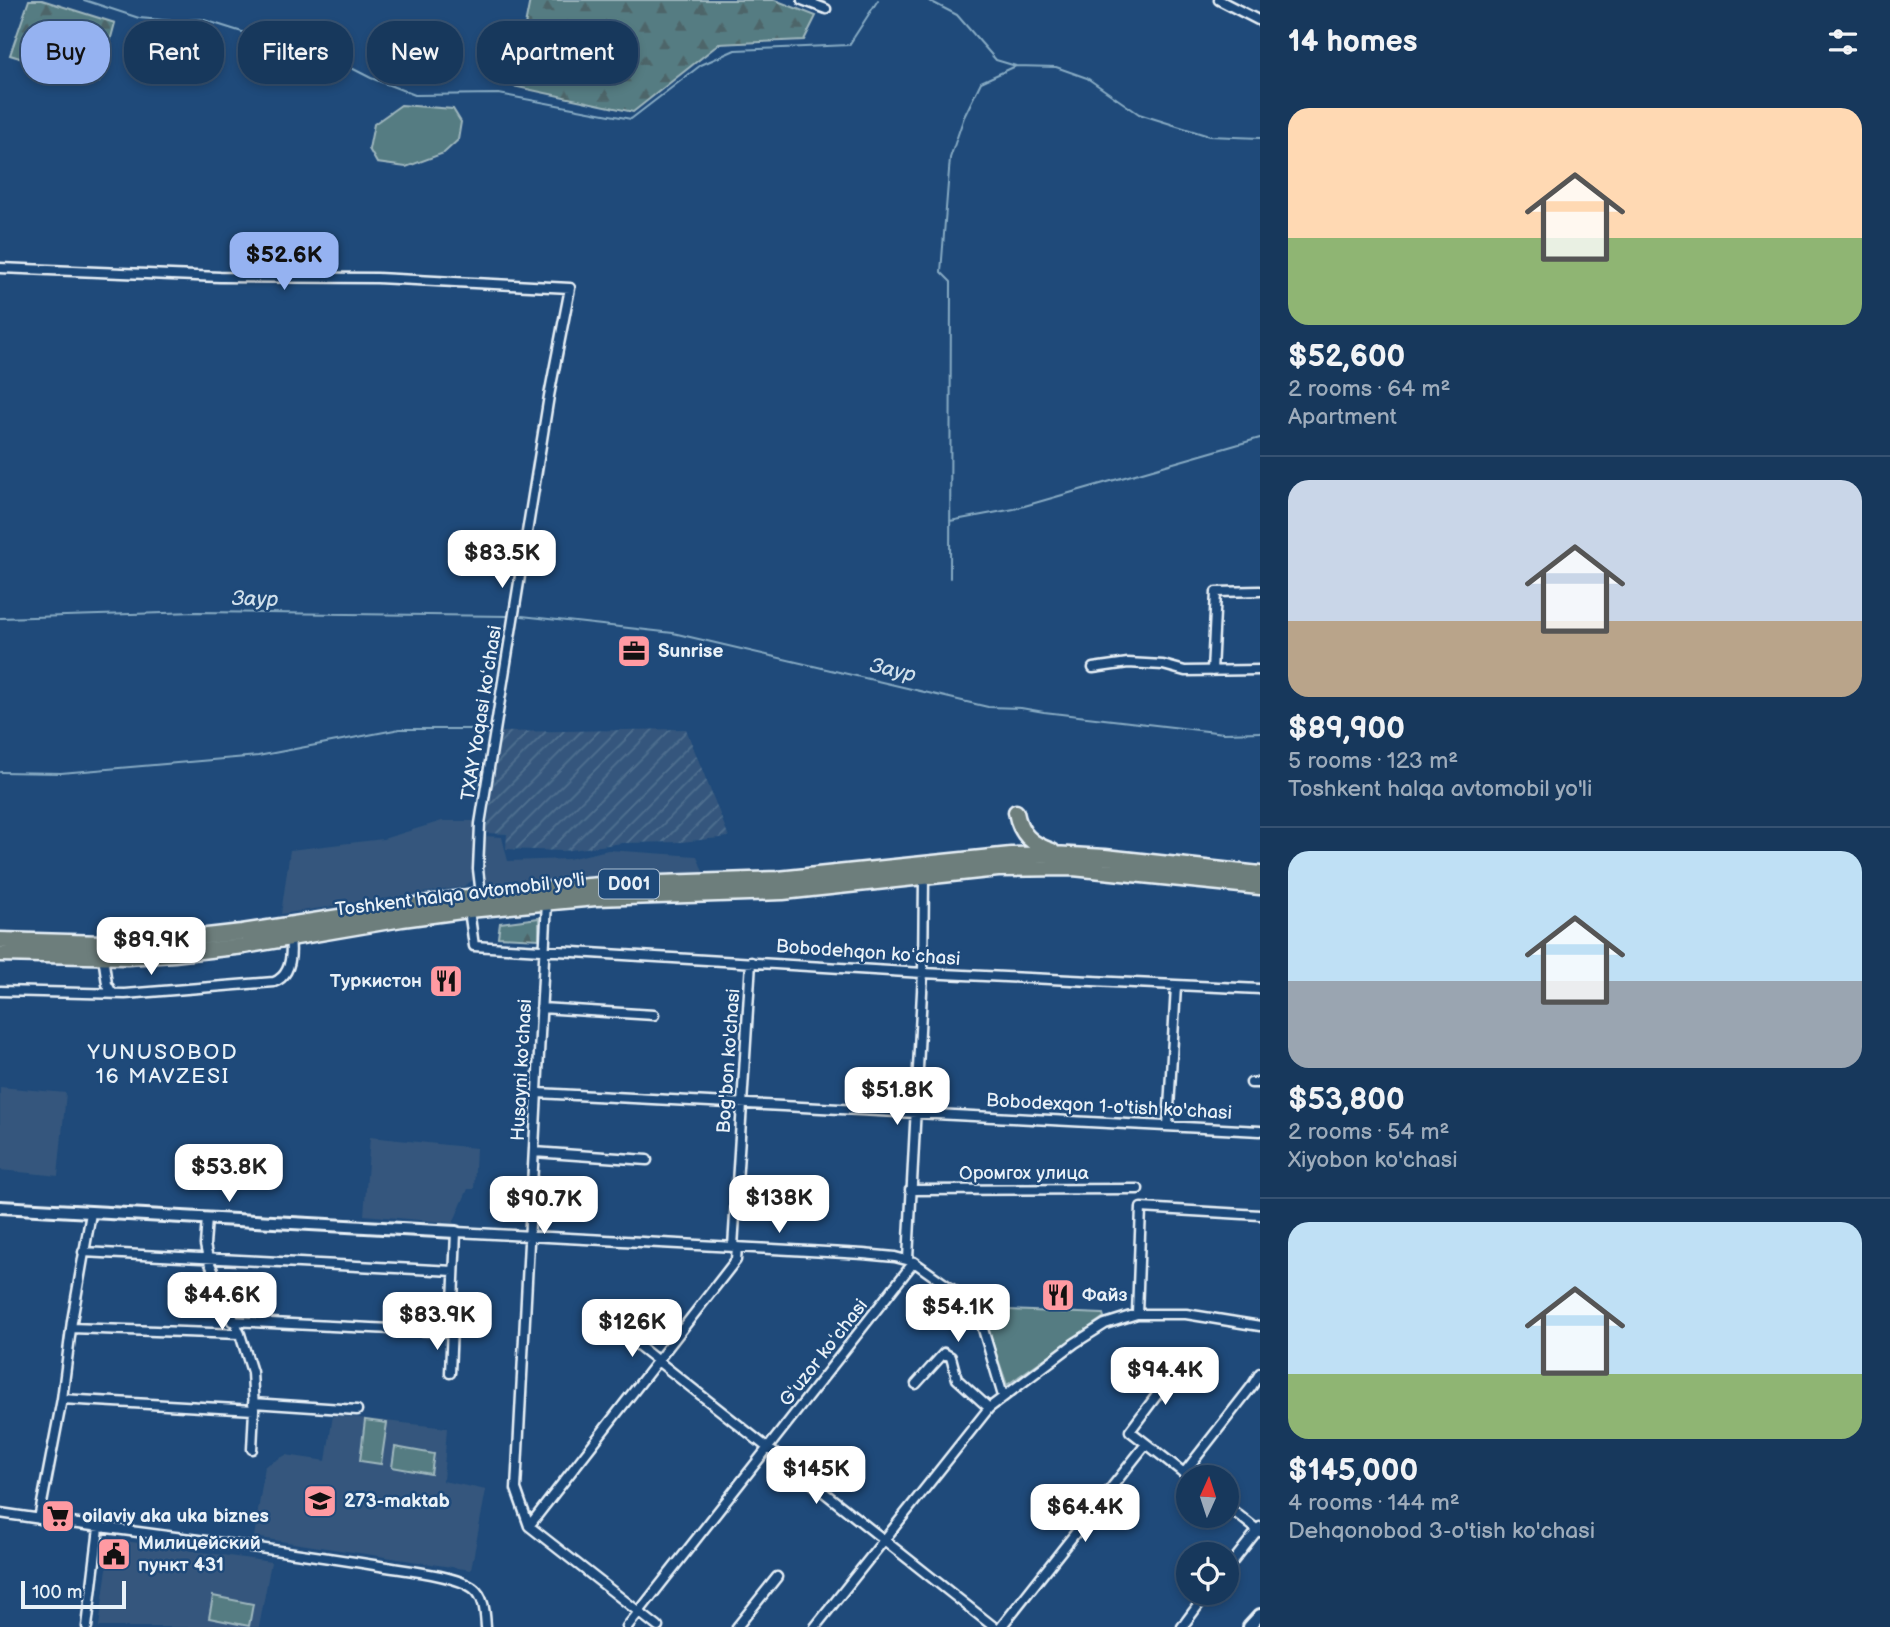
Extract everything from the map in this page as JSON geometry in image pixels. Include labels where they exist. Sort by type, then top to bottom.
[{"type":"highway","points":[[1016,812],[1022,832],[1029,840],[1040,847],[1066,855]]},
{"type":"highway","name":"Toshkent halqa avtomobil yo'li","points":[[0,940],[149,942],[289,932],[672,888],[990,857],[1066,855],[1223,876],[1260,887]]},
{"type":"highway","name":"Toshkent halqa avtomobil yo'li","points":[[0,954],[174,954],[481,895],[576,886],[767,894],[998,869],[1073,868],[1223,876],[1260,874]]},
{"type":"street","points":[[802,0],[826,9]]},
{"type":"street","points":[[1219,0],[1260,21]]},
{"type":"street","name":"TXAY Yoqasi koʻchasi","points":[[0,268],[220,277],[377,278],[570,288],[538,460],[481,824],[478,869],[481,895]]},
{"type":"street","points":[[1212,671],[1216,592],[1260,592]]},
{"type":"street","points":[[1093,668],[1128,663],[1163,665],[1185,671],[1260,670]]},
{"type":"street","points":[[911,1261],[910,1190],[923,973],[924,877]]},
{"type":"street","name":"Husayni ko'chasi","points":[[529,1525],[516,1489],[547,902]]},
{"type":"street","name":"Bobodehqon koʻchasi","points":[[469,910],[474,946],[923,973],[1260,989]]},
{"type":"street","points":[[0,992],[112,993],[277,982],[284,977],[290,964],[289,932]]},
{"type":"street","points":[[103,956],[107,984],[112,993]]},
{"type":"street","name":"Bog'bon ko'chasi","points":[[529,1525],[736,1260],[751,962]]},
{"type":"street","points":[[1168,1126],[1176,986]]},
{"type":"street","points":[[541,1008],[654,1015]]},
{"type":"street","name":"Bobodexqon 1-o'tish ko'chasi","points":[[537,1093],[1260,1131]]},
{"type":"street","points":[[534,1153],[647,1160]]},
{"type":"street","name":"Оромгох улица","points":[[910,1190],[1138,1189]]},
{"type":"street","points":[[0,1207],[863,1254],[911,1261],[973,1304],[1003,1396]]},
{"type":"street","points":[[1137,1314],[1141,1208],[1260,1215]]},
{"type":"street","points":[[39,1519],[62,1399],[91,1213]]},
{"type":"street","points":[[207,1218],[205,1245],[208,1259],[240,1334],[252,1372],[252,1449]]},
{"type":"street","points":[[450,1373],[456,1232]]},
{"type":"street","points":[[83,1252],[454,1272]]},
{"type":"street","name":"Gʻuzor koʻchasi","points":[[627,1627],[768,1449],[911,1261]]},
{"type":"street","points":[[815,1627],[989,1408],[1090,1333],[1115,1320],[1137,1314],[1186,1314],[1260,1326]]},
{"type":"street","points":[[233,1321],[452,1332]]},
{"type":"street","points":[[71,1328],[240,1334]]},
{"type":"street","points":[[625,1335],[993,1627]]},
{"type":"street","points":[[916,1384],[944,1353],[951,1357],[957,1379],[989,1408]]},
{"type":"street","points":[[1174,1372],[1130,1429],[1132,1434],[1176,1467]]},
{"type":"street","points":[[1193,1465],[1260,1373]]},
{"type":"street","points":[[62,1399],[357,1410]]},
{"type":"street","points":[[1001,1627],[1146,1444]]},
{"type":"street","points":[[0,1513],[355,1562],[465,1583],[479,1593],[483,1601],[486,1627]]},
{"type":"street","points":[[1239,1515],[1259,1530],[1239,1554]]},
{"type":"street","points":[[529,1525],[658,1627]]},
{"type":"street","points":[[87,1627],[99,1528]]},
{"type":"street","points":[[737,1627],[777,1577]]},
{"type":"street","points":[[1182,1627],[1198,1605]]},
{"type":"street","points":[[1249,1627],[1260,1615]]},
{"type":"shaded area","points":[[686,729],[729,837],[681,842],[623,843],[563,851],[506,849],[507,834],[486,833],[501,732]]},
{"type":"shaded area","points":[[442,821],[478,821],[473,880],[463,887],[281,914],[290,850],[383,839]]},
{"type":"shaded area","points":[[484,836],[502,837],[508,861],[568,859],[608,850],[697,856],[705,877],[556,881],[495,887],[486,882],[483,872]]},
{"type":"shaded area","points":[[0,1087],[66,1093],[58,1176],[0,1170]]},
{"type":"shaded area","points":[[370,1137],[476,1148],[474,1189],[468,1189],[453,1223],[364,1215]]},
{"type":"shaded area","points":[[333,1415],[447,1428],[443,1481],[486,1490],[471,1570],[254,1537],[265,1466],[286,1455],[326,1461]]},
{"type":"shaded area","points":[[111,1539],[271,1562],[259,1627],[99,1627]]},
{"type":"green space","points":[[29,0],[42,0],[109,21],[22,21]]},
{"type":"green space","points":[[530,0],[775,0],[816,16],[804,40],[719,44],[633,112],[513,86],[638,84],[638,21],[526,21]]},
{"type":"green space","points":[[110,21],[115,23],[110,41]]},
{"type":"green space","points":[[21,23],[21,58],[10,55]]},
{"type":"green space","points":[[401,105],[453,109],[461,122],[458,140],[444,153],[406,167],[377,163],[369,149],[374,124]]},
{"type":"green space","points":[[539,918],[539,939],[498,937],[500,923]]},
{"type":"green space","points":[[985,1309],[1103,1314],[1104,1317],[1007,1385],[982,1313]]},
{"type":"green space","points":[[365,1420],[387,1423],[381,1464],[360,1461]]},
{"type":"green space","points":[[395,1447],[434,1454],[431,1474],[392,1467]]},
{"type":"green space","points":[[213,1596],[253,1604],[249,1626],[209,1618]]},
{"type":"waterway","points":[[84,0],[139,18],[174,21],[201,19],[258,37],[320,52],[371,78],[415,95],[499,94],[631,119],[701,65],[735,50],[849,45],[878,0]]},
{"type":"waterway","points":[[928,0],[957,15],[996,60],[1016,66],[1056,67],[1087,78],[1139,114],[1209,136],[1260,138]]},
{"type":"waterway","points":[[950,578],[951,282],[941,272],[950,158],[964,117],[981,82],[1016,66]]},
{"type":"waterway","points":[[950,521],[1014,509],[1260,438]]},
{"type":"waterway","name":"Заур","points":[[0,618],[197,612],[509,616]]},
{"type":"waterway","name":"Заур","points":[[522,616],[673,633],[988,707],[1021,708],[1224,733],[1260,732]]},
{"type":"waterway","points":[[0,772],[61,773],[258,756],[400,729],[476,729]]},
{"type":"place","name":"Sunrise","points":[[634,651]]},
{"type":"place","name":"Туркистон","points":[[446,981]]},
{"type":"place","name":"Файз","points":[[1058,1295]]},
{"type":"place","name":"273-maktab","points":[[320,1501]]},
{"type":"place","name":"oilaviy aka uka biznes","points":[[58,1516]]},
{"type":"place","name":"Милицейский пункт 431","points":[[114,1554]]},
{"type":"district","name":"YUNUSOBOD 16 MAVZESI","points":[[163,1064]]}]
